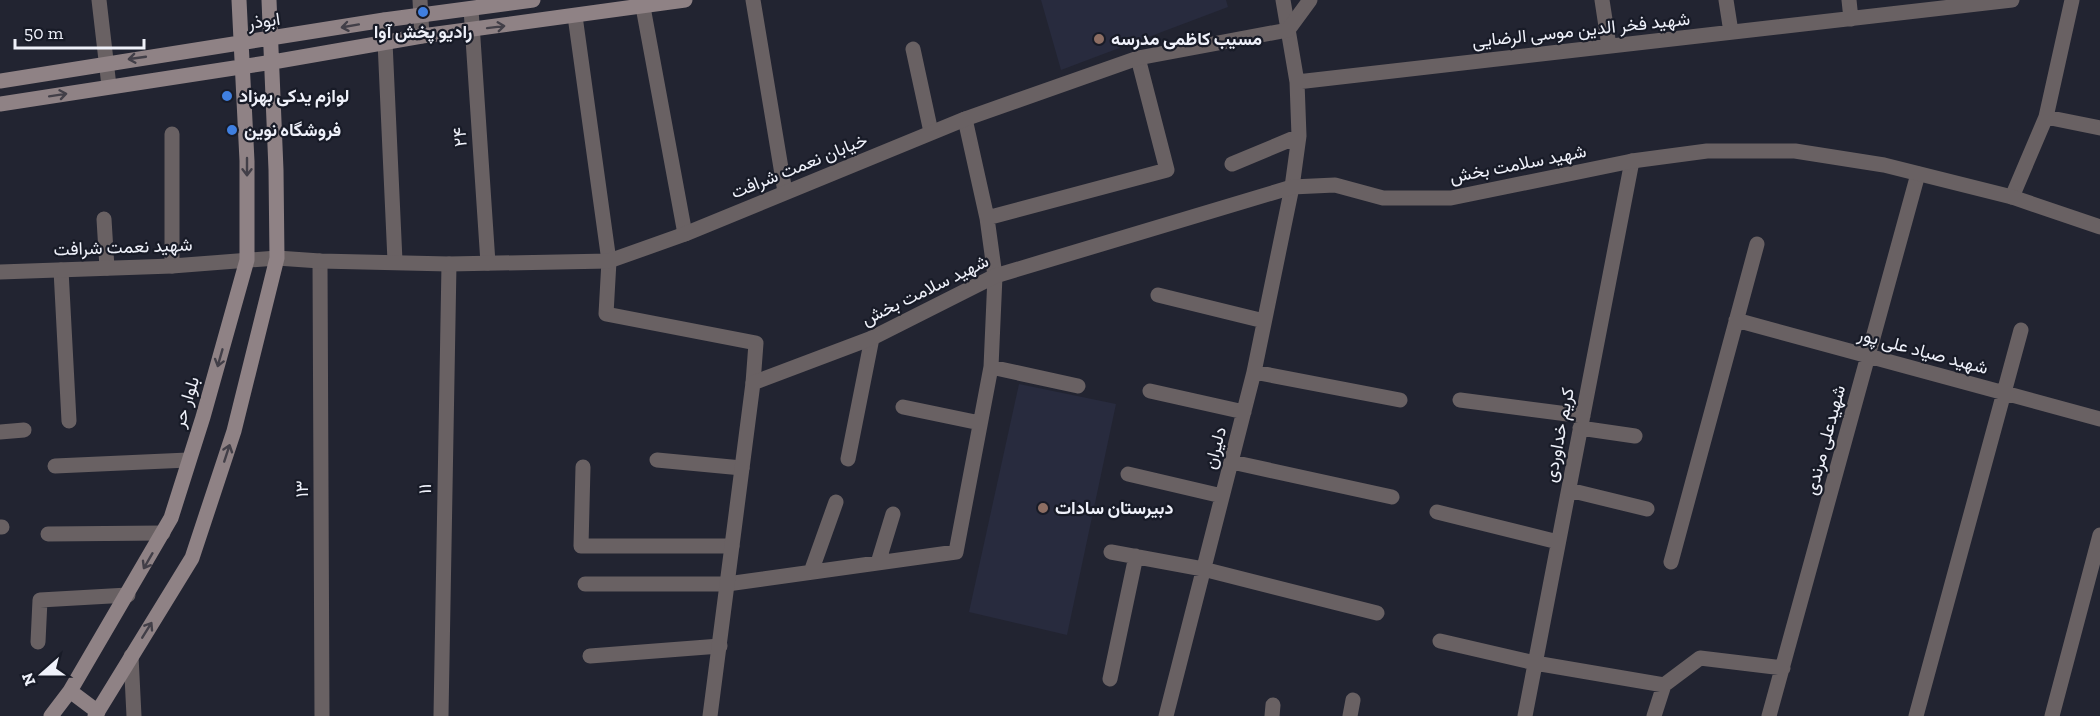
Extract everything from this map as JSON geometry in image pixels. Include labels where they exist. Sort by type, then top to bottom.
[{"type":"main road","name":"بلوار حر","points":[[51,716],[70,692],[171,518],[203,417],[247,260],[248,161],[239,0]]},
{"type":"main road","points":[[70,692],[97,714],[192,558],[234,431],[276,258],[273,62],[269,0]]},
{"type":"main road","name":"ابوذر","points":[[0,81],[106,63],[272,40],[384,20],[420,8],[471,9],[533,0]]},
{"type":"main road","points":[[0,104],[273,62],[422,36],[684,0]]},
{"type":"street","points":[[99,0],[109,86]]},
{"type":"street","points":[[753,0],[785,192]]},
{"type":"street","name":"دلیران","points":[[1166,716],[1254,372],[1292,188],[1299,136],[1297,82],[1283,0]]},
{"type":"street","points":[[1288,30],[1310,0]]},
{"type":"street","points":[[1602,0],[1609,46]]},
{"type":"street","points":[[1726,0],[1731,32]]},
{"type":"street","points":[[1849,0],[1851,19]]},
{"type":"street","name":"شهید فخر الدین موسی الرضایی","points":[[1297,82],[1851,19],[1969,2],[2012,0]]},
{"type":"street","points":[[2012,197],[2046,117],[2072,0]]},
{"type":"street","points":[[643,7],[685,234]]},
{"type":"street","points":[[420,8],[422,36]]},
{"type":"street","name":"۲۴","points":[[471,9],[488,263]]},
{"type":"street","points":[[575,16],[609,261],[606,314],[756,343],[753,383],[710,716]]},
{"type":"street","points":[[384,20],[395,261]]},
{"type":"street","name":"خیابان نعمت شرافت","points":[[276,258],[449,264],[609,261],[685,234],[931,132],[1138,58],[1288,30]]},
{"type":"street","points":[[913,49],[931,132]]},
{"type":"street","points":[[987,218],[1167,170],[1138,58]]},
{"type":"street","points":[[2046,117],[2100,128]]},
{"type":"street","points":[[585,584],[728,584],[956,552],[991,368],[995,276],[987,218],[965,119]]},
{"type":"street","points":[[172,134],[172,266]]},
{"type":"street","points":[[1232,164],[1299,136]]},
{"type":"street","name":"شهید سلامت بخش","points":[[753,383],[872,339],[995,276],[1292,188],[1335,185],[1383,198],[1451,198],[1632,161],[1707,151],[1795,151],[1884,165],[2012,197],[2100,227]]},
{"type":"street","name":"کریم خداوردی","points":[[1525,716],[1632,161]]},
{"type":"street","name":"شهیدعلی مرندی","points":[[1769,716],[1918,174]]},
{"type":"street","points":[[104,219],[107,268]]},
{"type":"street","points":[[1671,562],[1757,244]]},
{"type":"street","name":"شهید نعمت شرافت","points":[[0,272],[172,266],[276,258]]},
{"type":"street","name":"۱۳","points":[[320,261],[322,716]]},
{"type":"street","name":"۱۱","points":[[441,716],[449,264]]},
{"type":"street","points":[[61,270],[69,421]]},
{"type":"street","points":[[1158,295],[1264,321]]},
{"type":"street","name":"شهید صیاد علی پور","points":[[1736,320],[2100,419]]},
{"type":"street","points":[[1916,716],[2021,330]]},
{"type":"street","points":[[848,459],[872,339]]},
{"type":"street","points":[[991,368],[1078,386]]},
{"type":"street","points":[[1254,372],[1400,400]]},
{"type":"street","points":[[1150,391],[1244,412]]},
{"type":"street","points":[[1460,400],[1582,422],[1635,436]]},
{"type":"street","points":[[903,407],[980,423]]},
{"type":"street","points":[[0,432],[24,430]]},
{"type":"street","points":[[657,459],[742,468]]},
{"type":"street","points":[[55,466],[188,460]]},
{"type":"street","points":[[1232,462],[1392,497]]},
{"type":"street","points":[[583,466],[581,546],[732,546]]},
{"type":"street","points":[[1128,474],[1222,496]]},
{"type":"street","points":[[1569,490],[1647,509]]},
{"type":"street","points":[[811,572],[836,502]]},
{"type":"street","points":[[1437,512],[1558,542]]},
{"type":"street","points":[[878,563],[893,514]]},
{"type":"street","points":[[48,534],[163,533]]},
{"type":"street","points":[[2052,716],[2100,535]]},
{"type":"street","points":[[1111,552],[1203,569],[1377,613]]},
{"type":"street","points":[[1110,679],[1136,556]]},
{"type":"street","points":[[38,642],[40,600],[128,595]]},
{"type":"street","points":[[1440,641],[1535,663],[1664,685]]},
{"type":"street","points":[[590,656],[720,646]]},
{"type":"street","points":[[131,656],[134,716]]},
{"type":"street","points":[[1654,716],[1664,685],[1700,658],[1783,668]]},
{"type":"street","points":[[1350,716],[1353,700]]},
{"type":"shaded area","name":"مسیب کاظمی مدرسه","points":[[1041,0],[1226,0],[1228,7],[1061,70]]},
{"type":"shaded area","name":"دبیرستان سادات","points":[[1019,384],[1116,404],[1067,635],[969,612]]},
{"type":"place","name":"رادیو پخش آوا","points":[[423,12]]},
{"type":"place","name":"مسیب کاظمی مدرسه","points":[[1099,39]]},
{"type":"place","name":"لوازم یدکی بهزاد","points":[[227,96]]},
{"type":"place","name":"فروشگاه نوین","points":[[232,130]]},
{"type":"place","name":"دبیرستان سادات","points":[[1043,508]]}]
